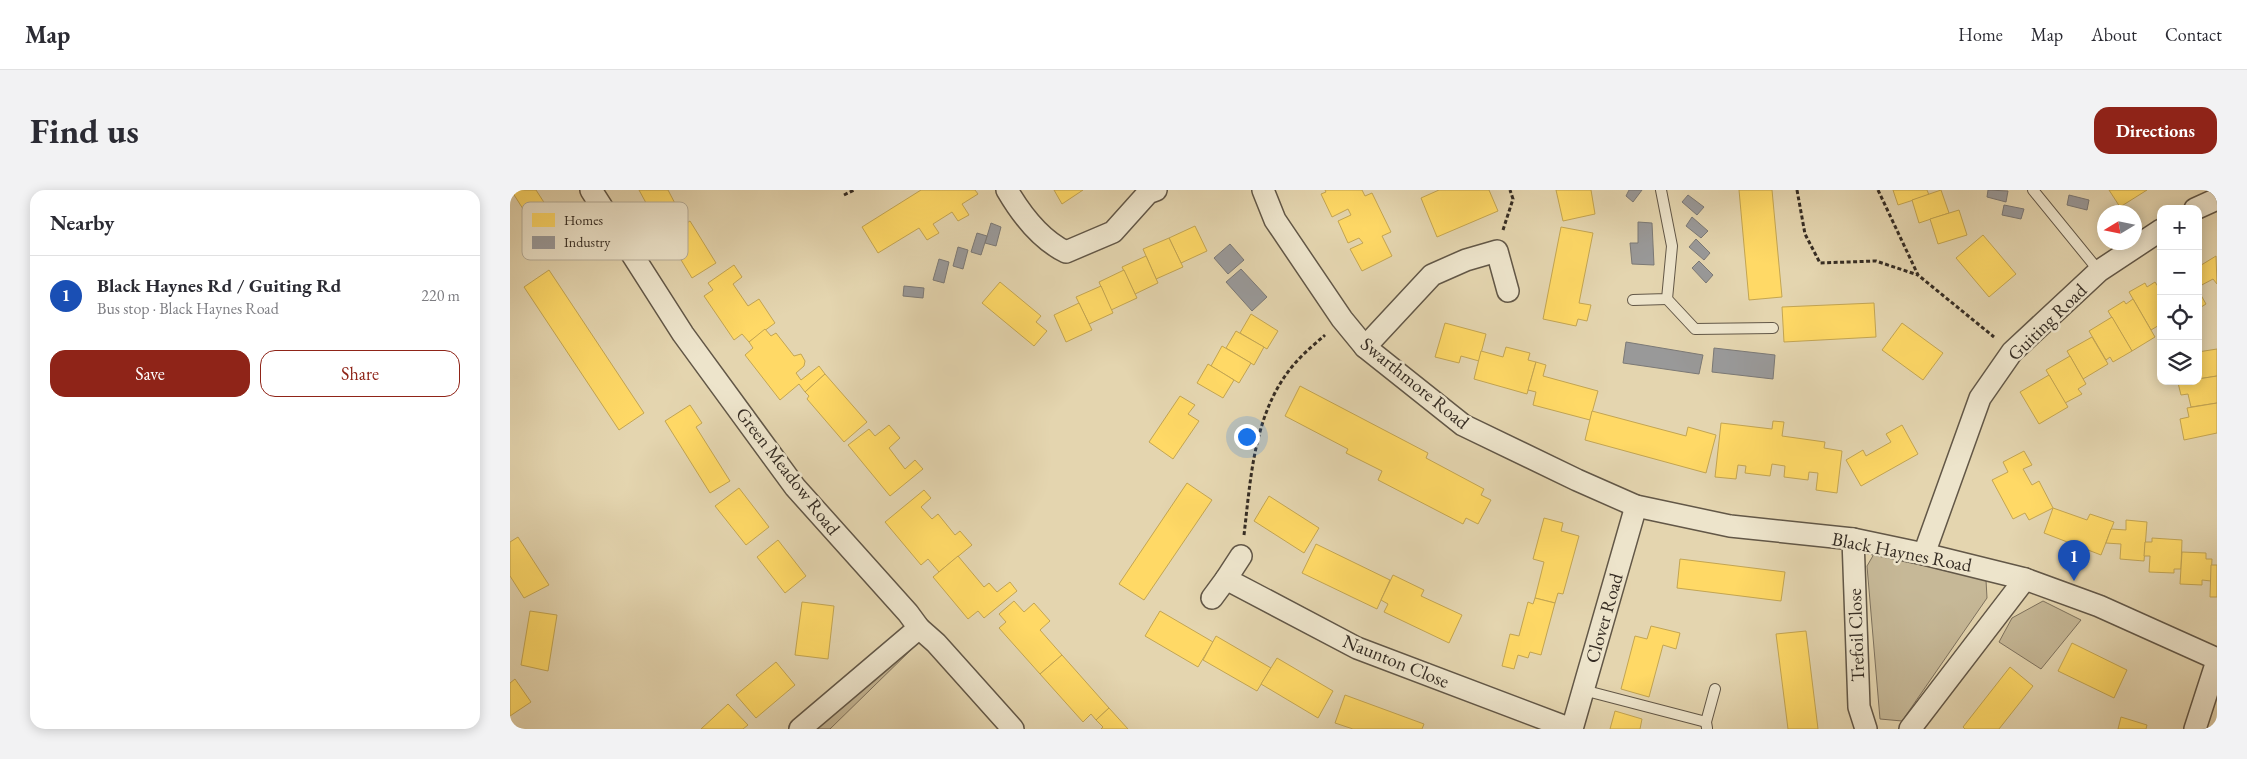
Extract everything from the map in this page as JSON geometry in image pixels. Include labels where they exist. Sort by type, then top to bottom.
[{"type":"street","name":"Green Meadow Road","points":[[590,190],[598,202]]},
{"type":"street","points":[[1007,190],[1015,204],[1050,244],[1066,252],[1113,232],[1148,193],[1156,190]]},
{"type":"street","name":"Swarthmore Road","points":[[1263,190],[1275,220],[1342,319],[1365,347],[1462,424],[1577,480]]},
{"type":"street","points":[[2202,206],[2217,199]]},
{"type":"street","name":"Guiting Road","points":[[1924,554],[1980,398],[2012,352],[2099,271],[2157,233]]},
{"type":"street","points":[[1365,347],[1432,275],[1466,260],[1496,251],[1508,291]]},
{"type":"street","name":"Green Meadow Road","points":[[635,260],[683,334],[795,486],[908,612],[918,628],[936,643],[1013,729]]},
{"type":"street","name":"Black Haynes Road","points":[[1577,480],[1636,506],[1730,526],[1853,539],[2025,579],[2099,606],[2217,660]]},
{"type":"street","name":"Clover Road","points":[[1572,729],[1636,506]]},
{"type":"street","name":"Trefoil Close","points":[[1853,539],[1859,707],[1866,729]]},
{"type":"street","points":[[1212,598],[1241,556]]},
{"type":"street","name":"Naunton Close","points":[[1226,579],[1357,648],[1572,729]]},
{"type":"street","points":[[1910,729],[2025,579]]},
{"type":"street","points":[[800,729],[918,628]]},
{"type":"street","points":[[2195,729],[2217,660]]},
{"type":"lane","points":[[1661,190],[1672,246],[1668,299],[1695,329],[1773,328]]},
{"type":"lane","points":[[2033,190],[2099,271]]},
{"type":"lane","points":[[1633,300],[1668,299]]},
{"type":"lane","points":[[1583,690],[1706,726],[1716,689]]},
{"type":"path","points":[[844,196],[854,190]]},
{"type":"path","points":[[1496,251],[1513,199],[1510,190]]},
{"type":"path","points":[[1797,190],[1805,234],[1820,263],[1876,261],[1918,275],[2012,352]]},
{"type":"path","points":[[1878,190],[1918,275]]},
{"type":"path","points":[[1241,556],[1255,449],[1270,402],[1296,362],[1342,319]]},
{"type":"shaded area","points":[[1874,554],[1986,580],[1987,598],[1902,721],[1880,719],[1867,566]]},
{"type":"shaded area","points":[[2043,601],[2081,620],[2041,669],[1999,642],[2012,618]]},
{"type":"shaded area","points":[[909,641],[915,646],[830,729],[807,729]]},
{"type":"building: Homes","points":[[511,190],[536,190],[544,202],[522,202],[522,207]]},
{"type":"building: Homes","points":[[639,190],[668,190],[674,202],[646,202]]},
{"type":"building: Homes","points":[[921,190],[975,190],[978,194],[962,204],[969,215],[958,221],[952,212],[933,224],[939,233],[927,240],[919,228],[878,253],[862,227]]},
{"type":"building: Homes","points":[[1054,190],[1083,190],[1062,204]]},
{"type":"building: Homes","points":[[1325,190],[1362,190],[1365,196],[1372,193],[1391,232],[1382,236],[1392,256],[1362,271],[1350,249],[1363,243],[1359,238],[1348,243],[1338,221],[1351,215],[1348,209],[1332,217],[1321,194],[1326,192]]},
{"type":"building: Homes","points":[[1439,190],[1489,190],[1498,211],[1437,237],[1421,198]]},
{"type":"building: Homes","points":[[1556,190],[1591,190],[1595,214],[1563,221]]},
{"type":"building: Homes","points":[[1739,190],[1772,190],[1782,297],[1749,300]]},
{"type":"building: Homes","points":[[1893,190],[1927,190],[1929,195],[1898,205]]},
{"type":"building: Homes","points":[[1941,190],[1949,213],[1919,223],[1912,200]]},
{"type":"building: Homes","points":[[2109,190],[2147,190],[2123,205],[2119,205]]},
{"type":"building: Homes","points":[[1959,210],[1967,235],[1938,244],[1930,219]]},
{"type":"building: Homes","points":[[690,221],[716,263],[692,278],[681,260],[688,260],[688,222]]},
{"type":"building: Homes","points":[[1195,226],[1207,251],[1181,263],[1169,238]]},
{"type":"building: Homes","points":[[1561,227],[1593,233],[1579,303],[1591,305],[1587,321],[1578,319],[1576,326],[1543,319]]},
{"type":"building: Homes","points":[[1983,235],[2016,274],[1989,297],[1956,258]]},
{"type":"building: Homes","points":[[1169,238],[1183,267],[1156,279],[1143,249]]},
{"type":"building: Homes","points":[[1146,256],[1158,283],[1135,294],[1122,267]]},
{"type":"building: Homes","points":[[2216,256],[2217,284],[2213,279],[2202,285],[2202,265]]},
{"type":"building: Homes","points":[[734,265],[742,277],[733,284],[748,306],[759,299],[775,323],[749,342],[742,334],[734,340],[704,296],[713,290],[708,283]]},
{"type":"building: Homes","points":[[549,270],[644,413],[619,430],[524,287]]},
{"type":"building: Homes","points":[[1124,270],[1137,298],[1111,310],[1099,282]]},
{"type":"building: Homes","points":[[1000,282],[1041,316],[1036,322],[1047,331],[1034,346],[982,303]]},
{"type":"building: Homes","points":[[2155,282],[2157,285],[2157,326],[2151,330],[2129,292],[2145,283],[2147,287]]},
{"type":"building: Homes","points":[[1101,286],[1113,313],[1089,324],[1076,297]]},
{"type":"building: Homes","points":[[2202,297],[2206,304],[2202,306]]},
{"type":"building: Homes","points":[[2133,299],[2155,337],[2132,351],[2108,311],[2124,301],[2126,304]]},
{"type":"building: Homes","points":[[1079,303],[1092,330],[1066,342],[1054,315]]},
{"type":"building: Homes","points":[[1874,303],[1876,337],[1784,342],[1782,307]]},
{"type":"building: Homes","points":[[1251,314],[1278,331],[1267,349],[1240,333]]},
{"type":"building: Homes","points":[[2112,317],[2132,351],[2113,362],[2110,357],[2106,360],[2089,331]]},
{"type":"building: Homes","points":[[1445,323],[1486,334],[1479,361],[1461,356],[1459,363],[1435,357]]},
{"type":"building: Homes","points":[[1902,323],[1943,353],[1923,380],[1882,350]]},
{"type":"building: Homes","points":[[765,329],[771,336],[776,333],[794,356],[801,354],[805,361],[804,366],[796,373],[801,380],[819,366],[825,374],[805,392],[799,384],[780,400],[745,355],[753,348],[749,342]]},
{"type":"building: Homes","points":[[1236,331],[1264,347],[1254,365],[1226,348]]},
{"type":"building: Homes","points":[[2092,337],[2108,364],[2083,379],[2067,351]]},
{"type":"building: Homes","points":[[1222,346],[1251,363],[1239,383],[1211,366]]},
{"type":"building: Homes","points":[[1506,347],[1530,353],[1528,360],[1536,362],[1527,394],[1474,379],[1481,351],[1503,357]]},
{"type":"building: Homes","points":[[2217,349],[2217,376],[2202,378],[2202,351]]},
{"type":"building: Homes","points":[[2070,356],[2086,384],[2078,389],[2082,394],[2065,403],[2046,370]]},
{"type":"building: Homes","points":[[1536,362],[1546,365],[1543,376],[1598,391],[1590,420],[1533,405],[1536,392],[1528,390]]},
{"type":"building: Homes","points":[[1208,364],[1234,380],[1223,398],[1197,383]]},
{"type":"building: Homes","points":[[825,374],[867,422],[844,442],[807,399],[809,396],[805,392]]},
{"type":"building: Homes","points":[[2049,375],[2068,407],[2039,424],[2020,392]]},
{"type":"building: Homes","points":[[2217,376],[2217,403],[2191,407],[2188,394],[2181,395],[2178,385],[2202,385],[2202,378]]},
{"type":"building: Homes","points":[[1300,386],[1428,453],[1426,458],[1484,489],[1481,495],[1491,500],[1478,524],[1466,518],[1463,524],[1378,480],[1382,471],[1346,453],[1348,449],[1285,416]]},
{"type":"building: Homes","points":[[1180,396],[1195,405],[1188,414],[1199,421],[1173,459],[1149,442]]},
{"type":"building: Homes","points":[[2217,403],[2217,433],[2184,440],[2180,419],[2189,417],[2187,408]]},
{"type":"building: Homes","points":[[690,405],[702,423],[696,427],[730,481],[710,493],[665,421]]},
{"type":"building: Homes","points":[[1592,411],[1686,436],[1688,427],[1716,435],[1706,473],[1585,440]]},
{"type":"building: Homes","points":[[1773,421],[1784,422],[1782,436],[1825,442],[1824,448],[1842,451],[1837,493],[1816,490],[1818,473],[1809,472],[1808,480],[1784,477],[1785,466],[1772,464],[1770,476],[1745,473],[1746,466],[1738,465],[1736,479],[1715,477],[1721,423],[1772,429]]},
{"type":"building: Homes","points":[[889,425],[900,438],[889,448],[905,469],[915,460],[923,469],[890,496],[848,445],[869,429],[875,436]]},
{"type":"building: Homes","points":[[1902,425],[1918,454],[1861,486],[1846,460],[1863,450],[1866,456],[1891,442],[1886,434]]},
{"type":"building: Homes","points":[[2024,451],[2032,465],[2023,469],[2032,485],[2039,481],[2053,508],[2029,520],[2025,513],[2013,519],[1992,480],[2008,472],[2003,462]]},
{"type":"building: Homes","points":[[1187,483],[1212,500],[1144,600],[1119,584]]},
{"type":"building: Homes","points":[[739,488],[769,527],[746,545],[715,506]]},
{"type":"building: Homes","points":[[924,490],[931,498],[921,507],[932,519],[938,514],[955,535],[960,531],[972,545],[939,572],[928,559],[921,565],[885,522]]},
{"type":"building: Homes","points":[[1269,496],[1319,528],[1304,553],[1254,521]]},
{"type":"building: Homes","points":[[2053,508],[2087,520],[2090,514],[2114,522],[2101,555],[2044,533]]},
{"type":"building: Homes","points":[[1544,518],[1563,523],[1561,531],[1579,536],[1563,594],[1558,593],[1555,603],[1535,598],[1544,562],[1533,559]]},
{"type":"building: Homes","points":[[2126,520],[2147,522],[2144,561],[2120,559],[2121,544],[2106,543],[2111,529],[2126,530]]},
{"type":"building: Homes","points":[[518,537],[549,585],[524,598],[510,576],[510,542]]},
{"type":"building: Homes","points":[[2152,538],[2182,540],[2181,569],[2174,569],[2174,573],[2149,572],[2150,556],[2144,556],[2145,542],[2152,542]]},
{"type":"building: Homes","points":[[778,540],[806,576],[785,593],[757,557]]},
{"type":"building: Homes","points":[[1316,544],[1390,580],[1377,609],[1302,573]]},
{"type":"building: Homes","points":[[2182,552],[2206,553],[2206,559],[2212,559],[2211,581],[2202,580],[2202,585],[2180,584]]},
{"type":"building: Homes","points":[[958,556],[984,587],[989,583],[997,592],[1010,582],[1017,591],[984,618],[978,611],[968,619],[933,577]]},
{"type":"building: Homes","points":[[1680,559],[1785,572],[1781,601],[1677,588]]},
{"type":"building: Homes","points":[[2211,565],[2217,565],[2217,597],[2210,597]]},
{"type":"building: Homes","points":[[1393,575],[1424,590],[1421,596],[1462,615],[1449,643],[1384,612],[1388,604],[1381,600]]},
{"type":"building: Homes","points":[[1535,598],[1555,603],[1541,655],[1530,652],[1528,658],[1518,655],[1514,669],[1502,666],[1510,634],[1519,636],[1528,602],[1533,604]]},
{"type":"building: Homes","points":[[1014,601],[1024,612],[1034,603],[1050,621],[1040,630],[1062,655],[1040,674],[999,628],[1006,622],[999,614]]},
{"type":"building: Homes","points":[[802,602],[834,606],[828,659],[795,655]]},
{"type":"building: Homes","points":[[530,611],[557,615],[548,671],[521,665]]},
{"type":"building: Homes","points":[[1160,611],[1213,642],[1198,667],[1145,636]]},
{"type":"building: Homes","points":[[1651,626],[1680,633],[1676,649],[1663,645],[1649,697],[1621,689],[1635,636],[1647,639]]},
{"type":"building: Homes","points":[[1806,631],[1818,729],[1788,729],[1776,634]]},
{"type":"building: Homes","points":[[1216,636],[1271,668],[1257,691],[1203,660]]},
{"type":"building: Homes","points":[[2072,643],[2127,670],[2114,698],[2058,671]]},
{"type":"building: Homes","points":[[1062,655],[1109,708],[1096,720],[1091,714],[1083,722],[1040,674]]},
{"type":"building: Homes","points":[[1277,658],[1333,691],[1318,718],[1261,684]]},
{"type":"building: Homes","points":[[776,662],[795,685],[756,718],[736,695]]},
{"type":"building: Homes","points":[[2010,667],[2033,686],[1999,729],[1965,729],[1963,727]]},
{"type":"building: Homes","points":[[515,679],[531,702],[510,716],[510,683]]},
{"type":"building: Homes","points":[[1345,695],[1424,724],[1422,729],[1353,729],[1335,723]]},
{"type":"building: Homes","points":[[728,704],[748,725],[743,729],[701,729]]},
{"type":"building: Homes","points":[[1109,708],[1128,729],[1101,729],[1103,727],[1096,720]]},
{"type":"building: Homes","points":[[1615,711],[1642,719],[1640,729],[1610,729]]},
{"type":"building: Homes","points":[[2121,717],[2147,725],[2146,729],[2118,729]]},
{"type":"building: Industry","points":[[1629,190],[1642,190],[1633,202],[1626,196]]},
{"type":"building: Industry","points":[[1988,190],[2008,191],[2006,202],[1987,197]]},
{"type":"building: Industry","points":[[1688,195],[1704,207],[1697,215],[1682,202]]},
{"type":"building: Industry","points":[[2069,195],[2089,200],[2087,210],[2067,205]]},
{"type":"building: Industry","points":[[2004,205],[2024,209],[2021,219],[2002,215]]},
{"type":"building: Industry","points":[[1692,217],[1708,231],[1701,238],[1686,226]]},
{"type":"building: Industry","points":[[1638,222],[1652,223],[1654,265],[1632,264],[1630,243],[1638,243]]},
{"type":"building: Industry","points":[[991,223],[1001,227],[996,246],[985,243]]},
{"type":"building: Industry","points":[[977,233],[987,236],[981,255],[971,252]]},
{"type":"building: Industry","points":[[1696,239],[1710,253],[1704,260],[1689,247]]},
{"type":"building: Industry","points":[[1230,244],[1244,260],[1228,274],[1214,258]]},
{"type":"building: Industry","points":[[958,247],[968,250],[963,269],[953,266]]},
{"type":"building: Industry","points":[[939,259],[949,262],[944,283],[933,280]]},
{"type":"building: Industry","points":[[1699,261],[1713,275],[1706,283],[1692,268]]},
{"type":"building: Industry","points":[[1241,269],[1267,297],[1252,311],[1226,282]]},
{"type":"building: Industry","points":[[904,286],[924,288],[923,298],[903,296]]},
{"type":"building: Industry","points":[[1626,342],[1703,355],[1699,374],[1623,363]]},
{"type":"building: Industry","points":[[1714,348],[1775,355],[1773,379],[1712,372]]},
{"type":"place","name":"Black Haynes Rd / Guiting Rd","points":[[2074,581]]}]
